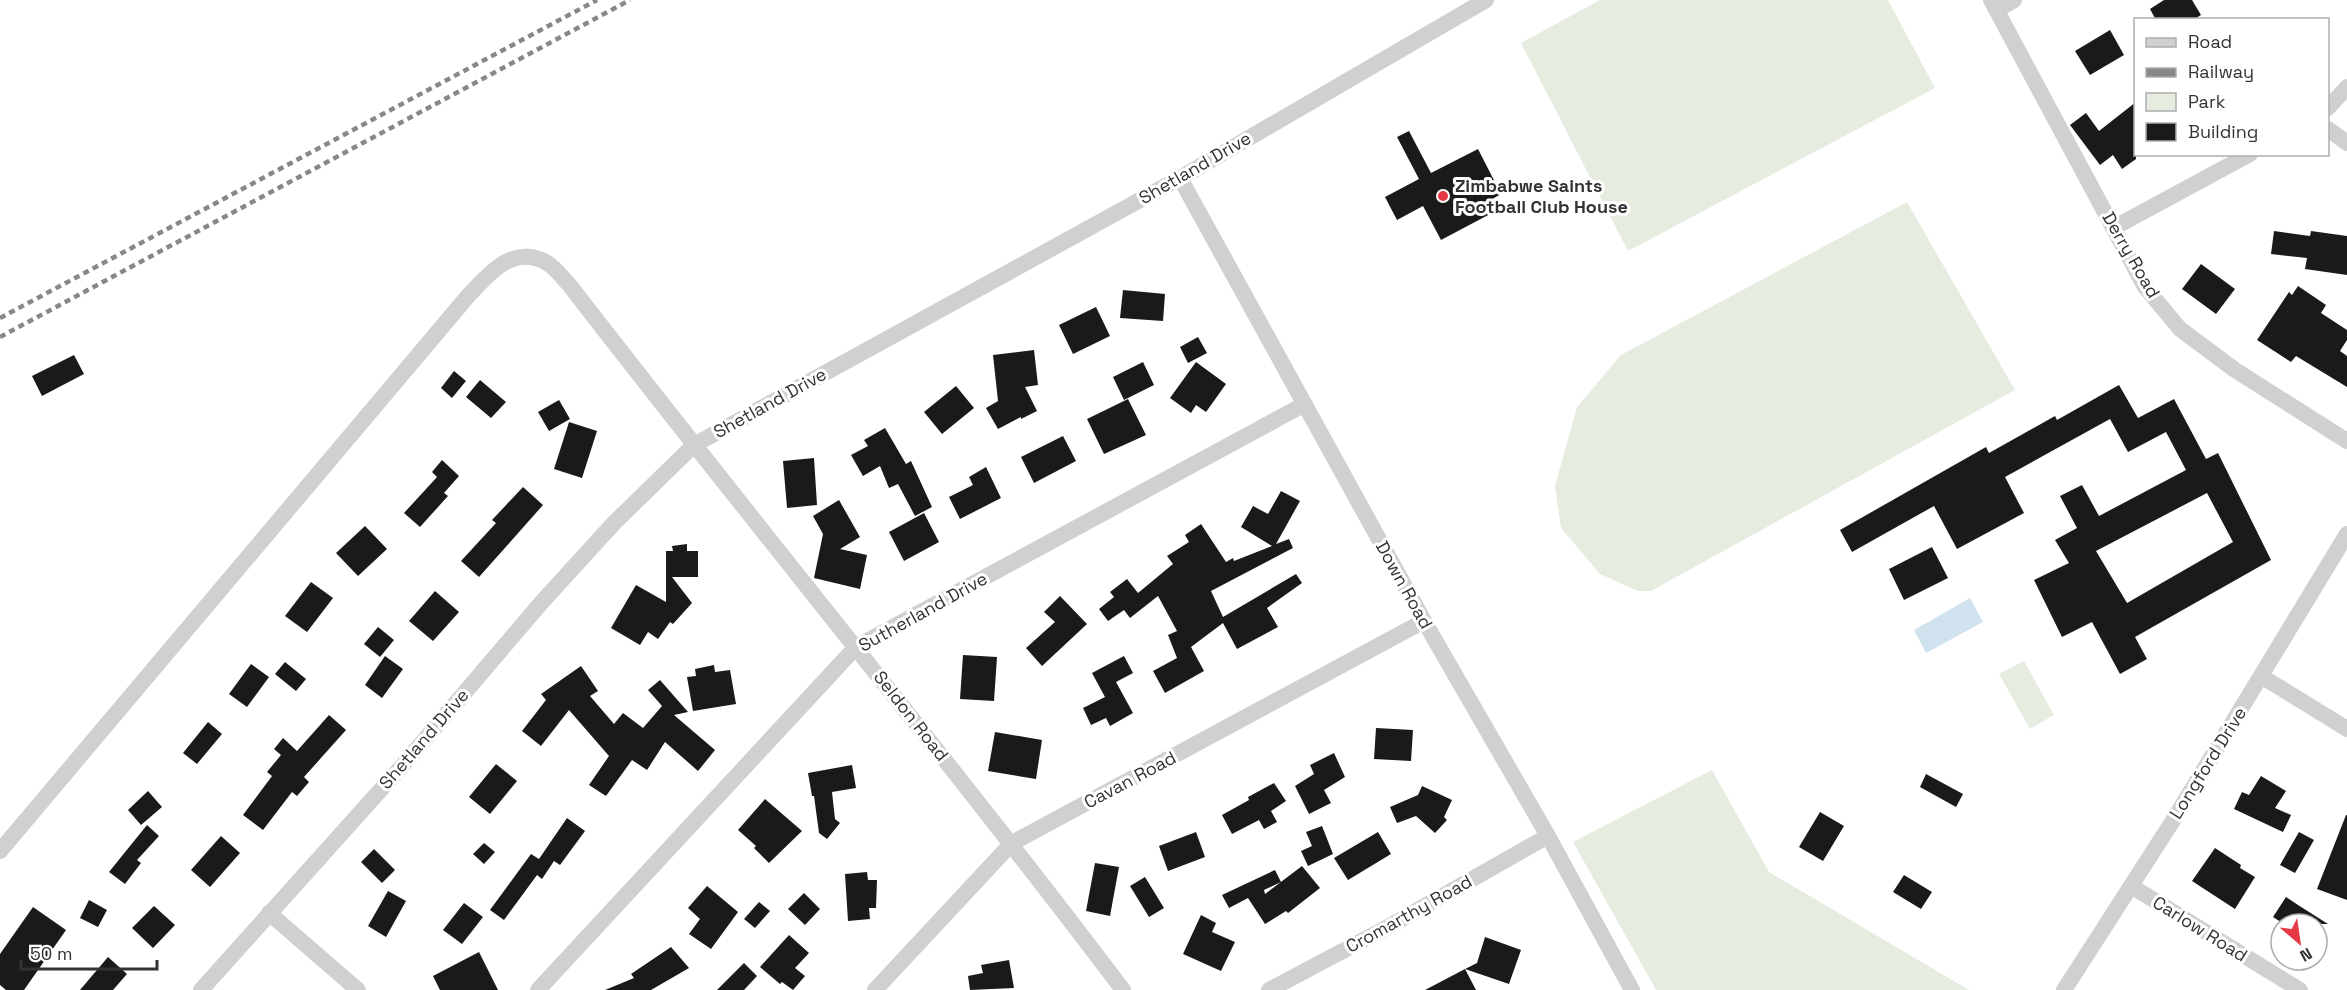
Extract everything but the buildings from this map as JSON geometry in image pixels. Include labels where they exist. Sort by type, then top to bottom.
[{"type":"street","name":"Shetland Drive","points":[[201,990],[403,765],[541,603],[607,531],[694,446],[1180,178],[1486,0]]},
{"type":"street","points":[[1994,5],[2014,0]]},
{"type":"street","name":"Derry Road","points":[[1994,5],[2115,227],[2145,287],[2180,329],[2235,370],[2347,441]]},
{"type":"street","points":[[2329,107],[2347,87]]},
{"type":"street","points":[[2329,130],[2347,143]]},
{"type":"street","points":[[2115,227],[2246,156]]},
{"type":"street","name":"Down Road","points":[[1180,178],[1424,621],[1548,836],[1632,990]]},
{"type":"street","name":"Seldon Road","points":[[0,851],[410,364],[490,273],[506,261],[524,256],[540,259],[572,287],[694,446],[1012,843],[1123,990]]},
{"type":"street","name":"Sutherland Drive","points":[[538,990],[856,648],[1305,404]]},
{"type":"street","name":"Longford Drive","points":[[2064,990],[2131,886],[2347,534]]},
{"type":"street","name":"Cavan Road","points":[[875,990],[1012,843],[1424,621]]},
{"type":"street","points":[[2261,676],[2347,729]]},
{"type":"street","name":"Cromarthy Road","points":[[1269,990],[1388,927],[1548,836]]},
{"type":"street","name":"Carlow Road","points":[[2131,886],[2300,990]]},
{"type":"street","points":[[269,913],[357,990]]},
{"type":"green space","points":[[1600,0],[1888,0],[1935,88],[1628,251],[1521,43]]},
{"type":"green space","points":[[1907,202],[2015,390],[1651,591],[1638,591],[1600,574],[1561,528],[1555,486],[1577,407],[1621,355]]},
{"type":"green space","points":[[2024,661],[2054,715],[2030,729],[1999,674]]},
{"type":"green space","points":[[1712,770],[1769,872],[1969,990],[1656,990],[1573,842]]},
{"type":"water","points":[[1970,598],[1983,622],[1926,653],[1914,630]]},
{"type":"railway","points":[[0,318],[597,0]]},
{"type":"railway","points":[[0,337],[630,0]]},
{"type":"place","name":"Zimbabwe Saints Football Club House","points":[[1443,196]]}]
